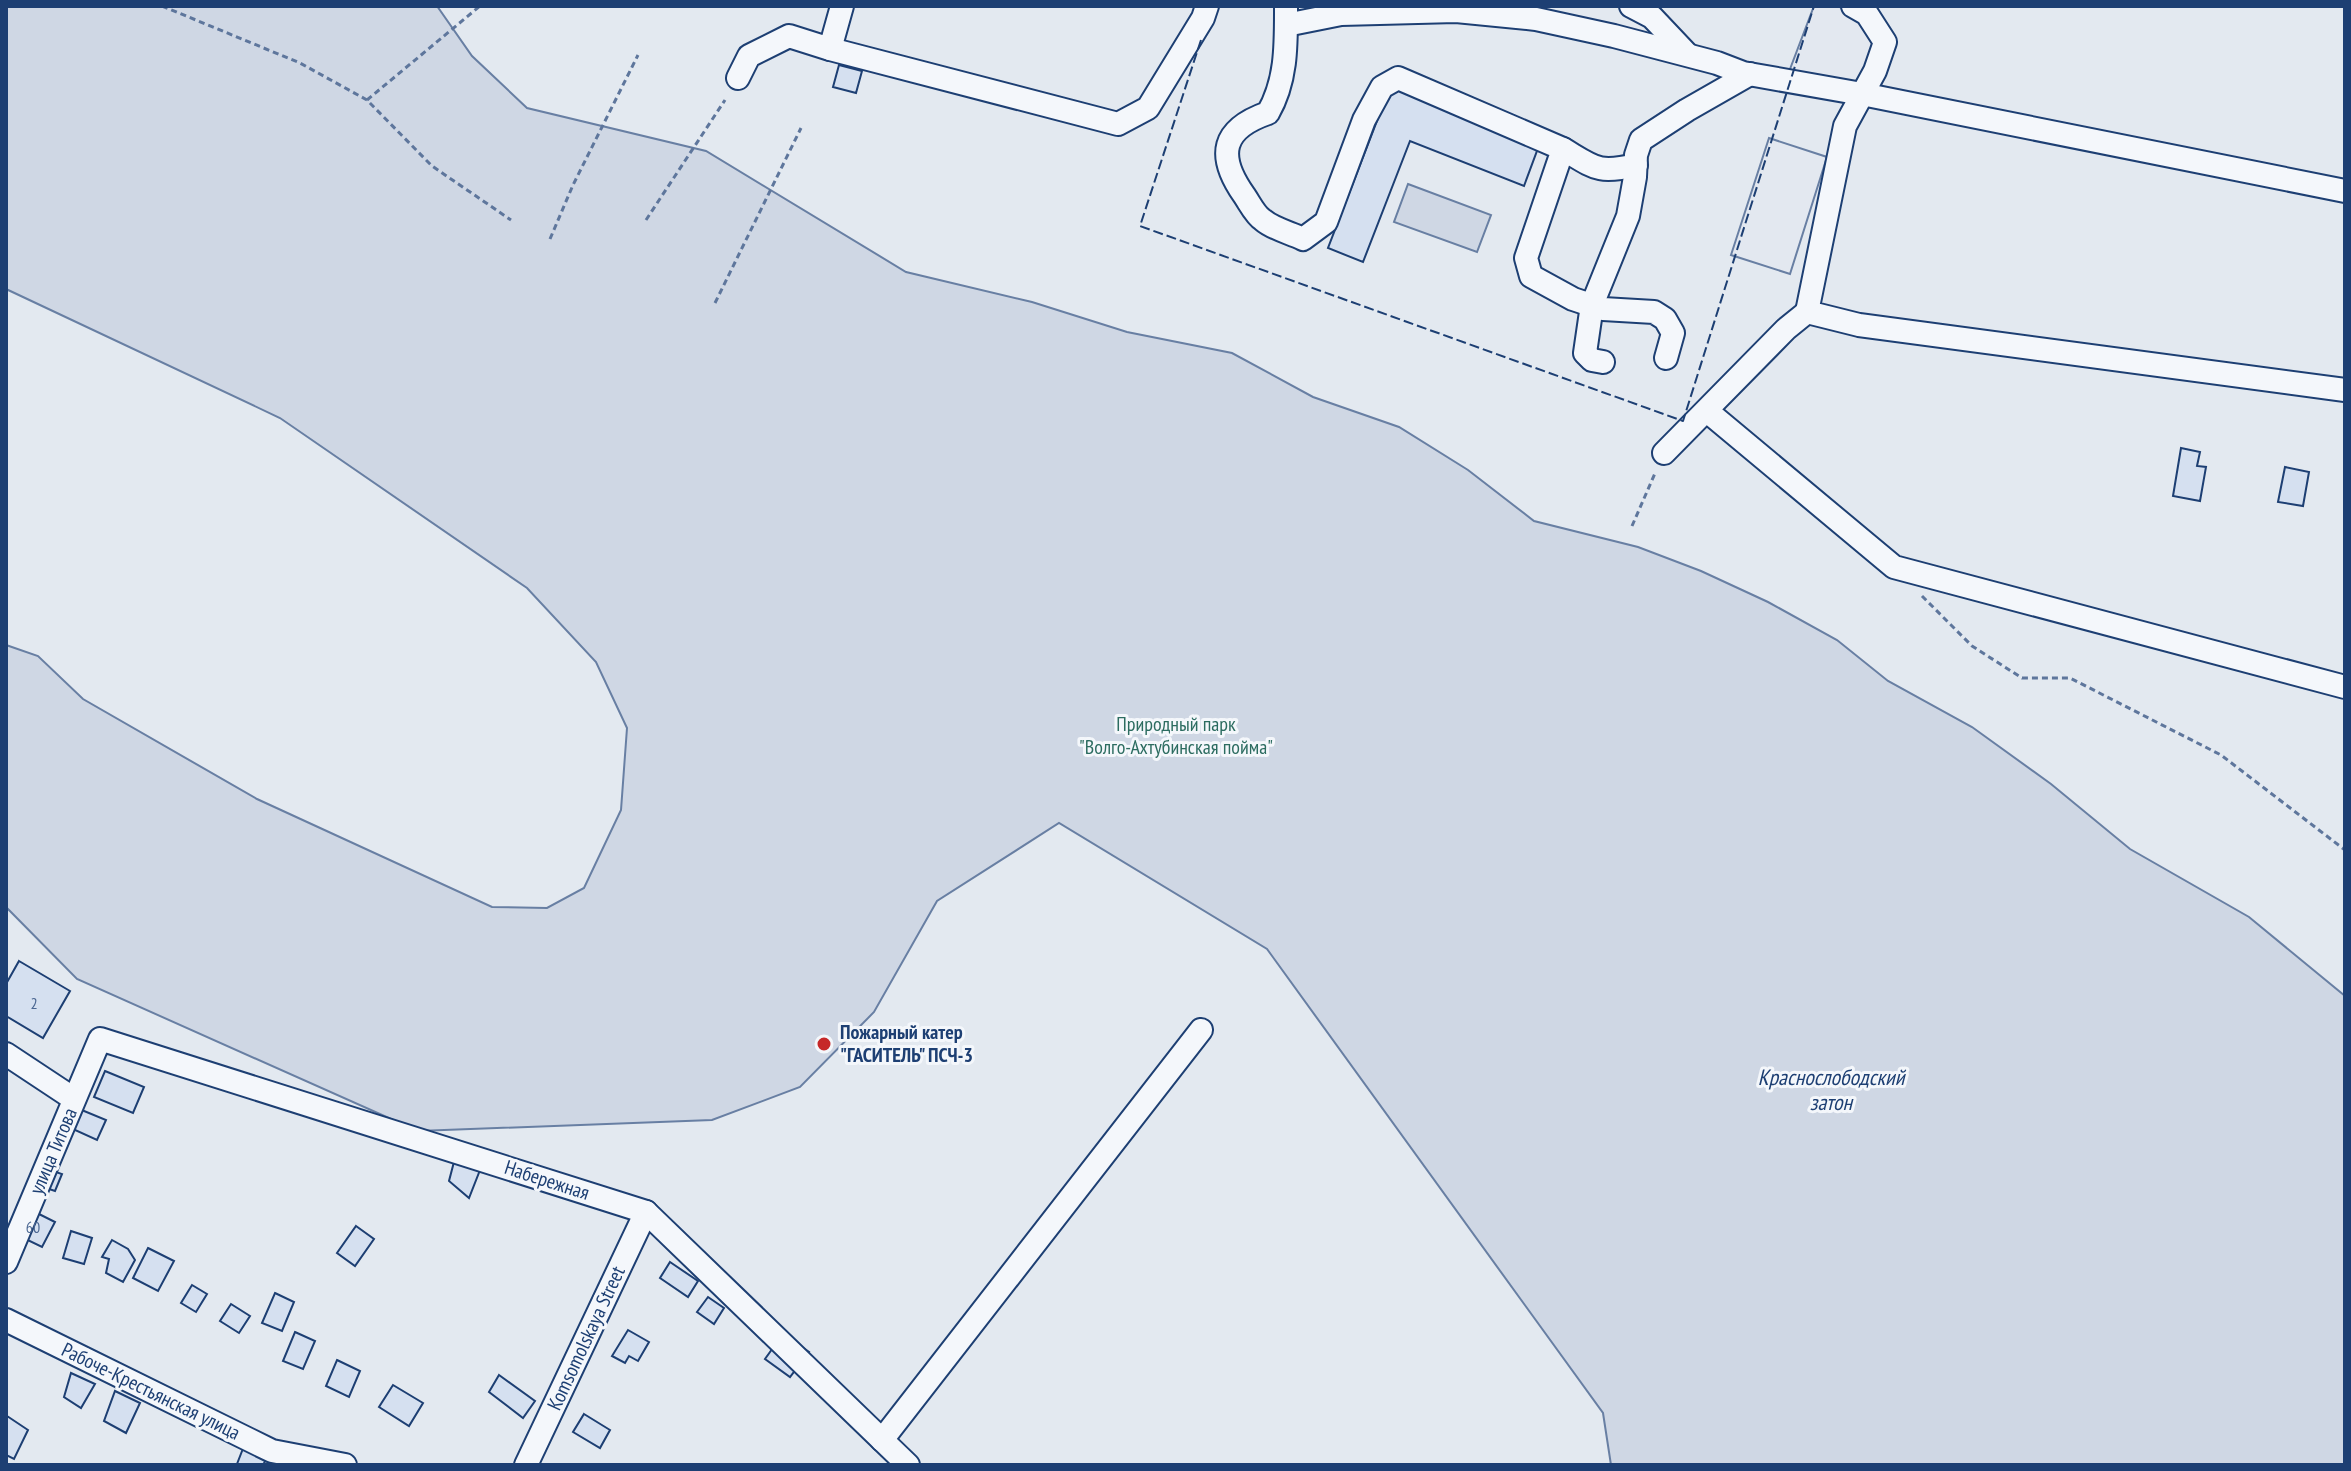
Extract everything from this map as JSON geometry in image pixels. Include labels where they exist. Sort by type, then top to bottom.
[{"type":"street","points":[[830,49],[842,6]]},
{"type":"street","points":[[738,78],[749,56],[789,36],[1118,124],[1148,108],[1203,18],[1207,6]]},
{"type":"street","points":[[1631,6],[1652,17],[1687,55]]},
{"type":"street","points":[[1664,453],[1786,329],[1807,312],[1831,164],[1845,126],[1875,71],[1885,42],[1867,14],[1853,6]]},
{"type":"street","points":[[1636,165],[1597,170],[1563,149],[1398,78],[1382,87],[1364,120],[1326,222],[1303,239],[1262,220],[1234,180],[1226,150],[1235,130],[1247,121],[1268,113],[1278,96],[1285,63],[1286,15],[1456,11],[1536,19],[1687,55],[1750,74],[2345,191]]},
{"type":"street","points":[[1603,362],[1592,360],[1585,353],[1592,305],[1628,216],[1641,140],[1750,74]]},
{"type":"street","points":[[1563,149],[1526,258],[1531,276],[1573,299],[1603,309],[1654,312],[1665,319],[1673,333],[1666,358]]},
{"type":"street","points":[[1807,312],[1859,325],[2345,390]]},
{"type":"street","points":[[1707,411],[1894,567],[2345,687]]},
{"type":"street","points":[[882,1440],[1201,1030]]},
{"type":"street","name":"Набережная","points":[[100,1039],[646,1212],[908,1465]]},
{"type":"street","name":"улица Титова","points":[[6,1262],[100,1039]]},
{"type":"street","points":[[6,1054],[74,1099]]},
{"type":"street","name":"Komsomolskaya Street","points":[[526,1465],[646,1212]]},
{"type":"street","name":"Рабоче-Крестьянская улица","points":[[6,1320],[272,1451],[345,1465]]},
{"type":"path","points":[[162,6],[300,63],[367,100],[432,166],[511,220]]},
{"type":"path","points":[[367,100],[480,6]]},
{"type":"path","points":[[550,239],[573,185],[638,55]]},
{"type":"path","points":[[646,220],[725,100]]},
{"type":"path","points":[[715,303],[801,128]]},
{"type":"path","points":[[1632,526],[1664,453]]},
{"type":"path","points":[[1894,567],[1972,646],[2022,678],[2070,678],[2221,755],[2345,850]]},
{"type":"green space","name":"Природный парк \"Волго-Ахтубинская пойма\"","points":[[6,6],[2345,6],[2345,1465],[6,1465]]},
{"type":"shaded area","points":[[1814,6],[1837,6],[1861,15],[1876,40],[1861,91],[1787,77]]},
{"type":"shaded area","points":[[1769,138],[1827,157],[1790,274],[1731,255]]},
{"type":"water","name":"Краснослободский затон","points":[[6,6],[437,6],[472,56],[527,108],[706,151],[906,272],[1032,302],[1127,332],[1232,353],[1313,397],[1399,427],[1468,470],[1534,521],[1638,547],[1701,571],[1768,602],[1837,640],[1888,681],[1972,727],[2051,784],[2130,849],[2249,917],[2345,996],[2345,1465],[1611,1465],[1603,1413],[1267,949],[1059,823],[937,901],[874,1012],[800,1087],[712,1120],[418,1131],[77,979],[6,907],[6,645],[38,656],[83,699],[257,799],[492,907],[547,908],[584,888],[621,810],[627,728],[596,662],[527,588],[280,418],[6,289]]},
{"type":"water","points":[[1408,184],[1491,215],[1477,252],[1394,222]]},
{"type":"building","points":[[839,65],[862,71],[856,93],[833,87]]},
{"type":"building","points":[[1392,82],[1541,140],[1524,186],[1410,141],[1363,262],[1328,248]]},
{"type":"building","points":[[2181,448],[2200,452],[2197,466],[2206,467],[2200,501],[2173,496]]},
{"type":"building","points":[[2285,467],[2309,472],[2303,506],[2278,502]]},
{"type":"building","points":[[19,961],[70,991],[43,1038],[6,1016],[6,984]]},
{"type":"building","points":[[105,1071],[144,1087],[133,1113],[94,1097]]},
{"type":"building","points":[[72,1106],[106,1120],[97,1140],[64,1125]]},
{"type":"building","points":[[455,1158],[480,1170],[469,1198],[449,1181]]},
{"type":"building","points":[[41,1167],[62,1174],[55,1191],[34,1184]]},
{"type":"building","points":[[23,1206],[55,1222],[42,1247],[11,1232]]},
{"type":"building","points":[[356,1226],[374,1239],[355,1266],[337,1253]]},
{"type":"building","points":[[71,1231],[92,1238],[84,1264],[63,1258]]},
{"type":"building","points":[[112,1240],[128,1249],[135,1260],[123,1282],[106,1273],[109,1259],[102,1257]]},
{"type":"building","points":[[148,1248],[174,1261],[158,1291],[133,1278]]},
{"type":"building","points":[[670,1262],[698,1281],[688,1297],[660,1278]]},
{"type":"building","points":[[192,1285],[207,1294],[196,1312],[181,1303]]},
{"type":"building","points":[[275,1293],[294,1302],[282,1331],[262,1323]]},
{"type":"building","points":[[708,1297],[724,1308],[714,1324],[697,1312]]},
{"type":"building","points":[[231,1304],[250,1316],[239,1333],[220,1321]]},
{"type":"building","points":[[628,1330],[649,1342],[638,1361],[629,1356],[625,1363],[612,1356]]},
{"type":"building","points":[[295,1332],[315,1341],[303,1369],[283,1361]]},
{"type":"building","points":[[783,1334],[809,1352],[790,1377],[765,1359]]},
{"type":"building","points":[[337,1360],[360,1371],[349,1397],[326,1386]]},
{"type":"building","points":[[71,1373],[95,1384],[81,1408],[64,1397]]},
{"type":"building","points":[[499,1375],[535,1401],[523,1418],[489,1392]]},
{"type":"building","points":[[393,1385],[423,1403],[409,1426],[379,1407]]},
{"type":"building","points":[[115,1391],[140,1403],[126,1433],[104,1421]]},
{"type":"building","points":[[584,1414],[610,1430],[600,1448],[573,1432]]},
{"type":"building","points":[[7,1416],[28,1430],[14,1459],[6,1455]]},
{"type":"building","points":[[244,1446],[268,1456],[263,1465],[237,1464]]},
{"type":"fence","points":[[1201,40],[1140,226],[1683,421],[1814,6]]},
{"type":"place","name":"Пожарный катер \"ГАСИТЕЛЬ\" ПСЧ-3","points":[[824,1044]]}]
